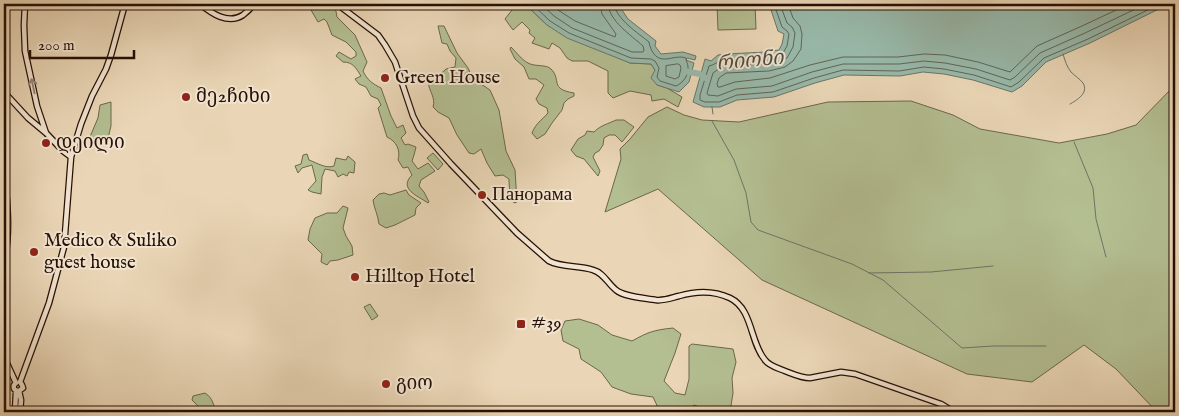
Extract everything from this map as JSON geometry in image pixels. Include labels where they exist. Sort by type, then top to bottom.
[{"type":"main road","points":[[25,4],[25,51],[46,133]]},
{"type":"main road","points":[[20,412],[21,400],[14,387],[18,382],[49,302],[64,247],[71,157],[81,124],[111,55],[125,4]]},
{"type":"main road","points":[[200,4],[212,13],[230,18],[241,16],[254,4]]},
{"type":"main road","points":[[337,4],[378,36],[385,45],[394,62],[413,116],[420,128],[451,164],[549,262],[596,270],[614,289],[628,295],[659,300],[702,291],[712,292],[729,298],[742,308],[763,359],[771,365],[806,378],[841,372],[855,374],[941,404],[954,412]]},
{"type":"main road","points":[[4,92],[63,152],[71,157]]},
{"type":"main road","points":[[4,168],[8,224],[8,241],[4,263]]},
{"type":"main road","points":[[4,357],[18,382],[22,385],[23,388],[17,391]]},
{"type":"main road","points":[[15,412],[17,391]]},
{"type":"shaded area","points":[[317,4],[333,4],[335,6],[337,17],[355,35],[367,62],[363,71],[375,85],[381,88],[397,128],[403,125],[406,133],[401,138],[405,145],[408,144],[416,147],[412,161],[418,169],[428,163],[435,171],[421,180],[419,186],[424,192],[428,203],[408,188],[408,180],[412,175],[408,167],[403,168],[398,160],[397,146],[387,137],[378,108],[381,105],[378,99],[371,96],[366,87],[359,84],[355,79],[361,76],[354,66],[343,62],[336,56],[339,52],[351,59],[356,56],[356,52],[346,42],[332,35],[324,19],[318,22],[311,10],[318,8]]},
{"type":"shaded area","points":[[506,4],[525,4],[547,25],[630,63],[651,64],[655,70],[657,85],[667,88],[682,97],[678,107],[664,99],[652,101],[651,95],[630,91],[613,98],[608,93],[608,71],[588,61],[572,61],[567,58],[560,48],[552,43],[549,49],[532,43],[535,38],[529,33],[530,30],[522,22],[513,30],[505,19],[512,10]]},
{"type":"shaded area","points":[[717,4],[755,4],[756,29],[718,30]]},
{"type":"shaded area","points":[[438,26],[444,26],[457,53],[468,68],[474,81],[490,90],[499,110],[506,151],[515,170],[517,202],[514,203],[509,179],[503,175],[495,176],[481,149],[474,154],[469,153],[449,118],[433,107],[434,101],[428,82],[434,80],[446,69],[455,67],[456,58],[447,44],[442,43]]},
{"type":"shaded area","points":[[511,47],[528,63],[551,69],[559,87],[574,93],[574,96],[564,103],[562,110],[545,134],[537,139],[532,133],[537,124],[548,113],[547,108],[539,104],[536,99],[544,85],[536,79],[529,79],[524,67],[515,59],[510,49]]},
{"type":"shaded area","points":[[1175,85],[1175,412],[1157,412],[1116,369],[1084,345],[1032,382],[967,374],[762,280],[658,189],[605,212],[621,159],[620,149],[648,117],[667,107],[684,115],[702,120],[739,122],[828,102],[911,101],[953,115],[980,129],[1059,143],[1107,134],[1136,125]]},
{"type":"shaded area","points":[[111,102],[111,126],[107,142],[96,142],[89,139],[98,118],[100,105]]},
{"type":"shaded area","points":[[616,120],[624,120],[634,127],[622,142],[615,135],[609,135],[604,138],[603,145],[593,157],[600,171],[598,176],[584,159],[576,156],[571,150],[578,139],[585,135],[587,131],[594,132]]},
{"type":"shaded area","points":[[433,153],[443,164],[438,170],[427,158]]},
{"type":"shaded area","points":[[307,154],[309,160],[328,167],[334,166],[336,158],[346,160],[348,156],[355,162],[354,173],[349,172],[347,176],[343,174],[338,177],[335,171],[325,169],[322,177],[321,194],[312,192],[308,190],[316,181],[312,165],[302,168],[298,173],[295,166],[301,164],[303,155]]},
{"type":"shaded area","points":[[406,190],[409,195],[421,203],[416,208],[415,215],[386,228],[379,224],[373,200],[379,194],[390,195]]},
{"type":"shaded area","points":[[343,206],[348,208],[343,228],[352,246],[353,255],[330,261],[327,265],[321,262],[322,254],[308,240],[310,229],[315,218],[327,213],[337,213]]},
{"type":"shaded area","points":[[370,304],[378,316],[372,320],[364,307]]},
{"type":"shaded area","points":[[579,319],[598,325],[612,335],[632,341],[651,332],[673,328],[681,334],[664,381],[675,393],[685,395],[689,379],[689,346],[692,344],[733,349],[736,362],[732,378],[733,393],[730,412],[710,412],[694,405],[686,412],[660,412],[653,397],[631,394],[612,387],[601,372],[581,359],[579,349],[563,341],[561,330],[565,321]]},
{"type":"shaded area","points":[[205,393],[217,412],[204,412],[192,400],[193,396]]},
{"type":"water","points":[[525,4],[618,4],[628,19],[656,41],[655,46],[661,54],[683,52],[696,56],[695,60],[687,58],[686,60],[694,63],[689,82],[679,92],[657,85],[651,78],[655,70],[651,64],[630,63],[567,38],[547,25]]},
{"type":"water","points":[[769,4],[1169,4],[1090,43],[1046,62],[1022,86],[1012,92],[973,80],[923,72],[900,76],[844,75],[774,97],[737,100],[720,107],[704,107],[693,102],[705,59],[711,61],[718,55],[779,50],[784,34],[778,31]]},
{"type":"waterway","points":[[1063,54],[1066,64],[1083,83],[1084,87],[1081,96],[1070,104]]},
{"type":"waterway","name":"რიონი","points":[[684,71],[700,74],[707,79]]},
{"type":"waterway","points":[[712,107],[713,114]]},
{"type":"waterway","points":[[712,121],[734,160],[746,193],[751,222],[758,230],[852,264],[883,280],[962,348],[1046,346]]},
{"type":"waterway","points":[[1074,142],[1093,188],[1096,219],[1106,257]]},
{"type":"waterway","points":[[869,273],[931,272],[993,266]]},
{"type":"place","name":"Green House","points":[[385,78]]},
{"type":"place","name":"მე2ჩიხი","points":[[186,97]]},
{"type":"place","name":"დეილი","points":[[46,143]]},
{"type":"place","name":"Панорама","points":[[482,195]]},
{"type":"place","name":"Medico & Suliko guest house","points":[[34,252]]},
{"type":"place","name":"Hilltop Hotel","points":[[355,277]]},
{"type":"place","name":"#39","points":[[521,324]]},
{"type":"place","name":"გიო","points":[[386,384]]}]
